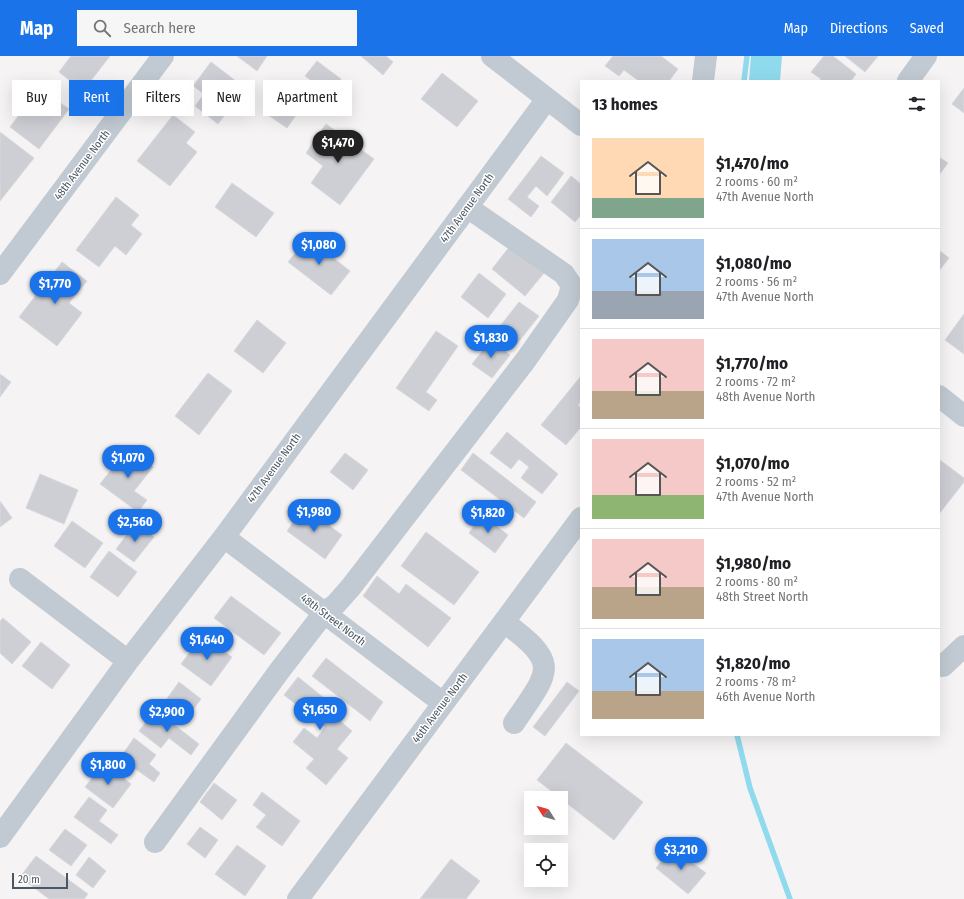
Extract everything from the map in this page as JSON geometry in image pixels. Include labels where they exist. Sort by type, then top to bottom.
[{"type":"street","name":"48th Avenue North","points":[[0,274],[163,56]]},
{"type":"street","points":[[492,56],[580,123]]},
{"type":"street","points":[[703,80],[706,56]]},
{"type":"street","points":[[909,80],[926,56]]},
{"type":"street","name":"47th Avenue North","points":[[0,837],[128,661],[224,538],[547,99]]},
{"type":"street","points":[[155,842],[280,670],[324,613],[336,604],[351,587],[525,361],[568,300],[572,286],[564,274],[468,207]]},
{"type":"street","points":[[940,397],[964,416]]},
{"type":"street","name":"46th Avenue North","points":[[298,899],[580,519]]},
{"type":"street","name":"48th Street North","points":[[224,538],[443,703]]},
{"type":"street","points":[[20,579],[128,661]]},
{"type":"street","points":[[504,622],[536,648],[543,659],[544,674],[541,683],[514,723]]},
{"type":"street","points":[[940,665],[942,666],[964,646]]},
{"type":"water","points":[[751,56],[782,56],[780,80],[749,80]]},
{"type":"building","points":[[71,56],[110,56],[91,80],[69,80],[59,72]]},
{"type":"building","points":[[237,56],[267,56],[257,71]]},
{"type":"building","points":[[361,56],[386,56],[393,62],[383,75]]},
{"type":"building","points":[[613,56],[661,56],[678,69],[670,80],[638,80],[624,70],[619,76],[605,66]]},
{"type":"building","points":[[824,56],[833,56],[856,74],[852,80],[820,80],[811,72]]},
{"type":"building","points":[[845,56],[878,56],[865,72]]},
{"type":"building","points":[[317,61],[341,79],[311,80],[305,76]]},
{"type":"building","points":[[211,62],[235,80],[202,80],[202,93],[194,87]]},
{"type":"building","points":[[442,73],[478,101],[457,127],[421,99]]},
{"type":"building","points":[[964,88],[964,113],[952,104]]},
{"type":"building","points":[[202,97],[202,111],[195,106]]},
{"type":"building","points":[[61,103],[69,109],[39,149],[10,127],[18,116],[61,116]]},
{"type":"building","points":[[172,116],[195,132],[186,143],[197,152],[170,186],[137,161]]},
{"type":"building","points":[[208,116],[224,116],[218,124]]},
{"type":"building","points":[[269,116],[295,116],[287,128]]},
{"type":"building","points":[[326,124],[374,159],[340,205],[311,183],[323,166],[306,153]]},
{"type":"building","points":[[0,132],[34,158],[0,201]]},
{"type":"building","points":[[541,156],[564,173],[547,196],[536,186],[527,197],[539,206],[531,217],[508,199]]},
{"type":"building","points":[[940,158],[948,163],[940,174]]},
{"type":"building","points":[[571,176],[580,183],[580,216],[575,222],[551,202]]},
{"type":"building","points":[[232,183],[274,213],[256,237],[215,207]]},
{"type":"building","points":[[116,197],[139,215],[131,225],[142,234],[126,255],[115,246],[99,267],[76,250]]},
{"type":"building","points":[[308,238],[350,271],[331,295],[288,262]]},
{"type":"building","points":[[510,246],[544,273],[525,296],[492,269]]},
{"type":"building","points":[[940,251],[949,258],[940,270]]},
{"type":"building","points":[[62,262],[87,281],[69,303],[82,313],[57,346],[19,317]]},
{"type":"building","points":[[479,273],[506,294],[488,318],[461,297]]},
{"type":"building","points":[[519,302],[539,316],[516,345],[497,330]]},
{"type":"building","points":[[964,314],[964,354],[945,340]]},
{"type":"building","points":[[257,320],[286,343],[263,373],[234,351]]},
{"type":"building","points":[[436,331],[458,346],[426,392],[437,400],[429,411],[396,388]]},
{"type":"building","points":[[491,340],[510,355],[492,378],[472,364]]},
{"type":"building","points":[[208,373],[232,391],[199,435],[175,416]]},
{"type":"building","points":[[0,374],[11,382],[0,397]]},
{"type":"building","points":[[580,377],[580,402],[578,405],[580,407],[580,428],[566,445],[541,425]]},
{"type":"building","points":[[507,432],[558,474],[542,494],[521,478],[529,467],[519,459],[511,469],[490,453]]},
{"type":"building","points":[[128,448],[153,467],[134,491],[147,500],[138,512],[100,484]]},
{"type":"building","points":[[345,453],[368,470],[353,490],[330,472]]},
{"type":"building","points":[[473,453],[536,502],[524,518],[461,470]]},
{"type":"building","points":[[940,460],[964,478],[964,482],[940,513]]},
{"type":"building","points":[[40,474],[78,490],[64,524],[26,508]]},
{"type":"building","points":[[0,501],[12,518],[0,527]]},
{"type":"building","points":[[304,507],[342,535],[325,559],[287,531]]},
{"type":"building","points":[[482,515],[508,535],[495,553],[469,533]]},
{"type":"building","points":[[72,521],[103,543],[85,568],[54,546]]},
{"type":"building","points":[[136,523],[154,537],[134,562],[116,549]]},
{"type":"building","points":[[426,532],[479,572],[454,605],[401,566]]},
{"type":"building","points":[[109,551],[137,572],[118,597],[90,577]]},
{"type":"building","points":[[377,576],[399,594],[406,584],[451,618],[428,647],[363,596]]},
{"type":"building","points":[[231,596],[281,633],[264,655],[214,618]]},
{"type":"building","points":[[3,618],[31,642],[12,664],[0,653],[0,621]]},
{"type":"building","points":[[202,636],[232,657],[211,686],[181,664]]},
{"type":"building","points":[[41,642],[70,665],[52,689],[22,666]]},
{"type":"building","points":[[326,658],[383,702],[370,721],[312,676]]},
{"type":"building","points":[[298,677],[344,714],[339,720],[352,731],[337,749],[348,758],[326,785],[306,768],[314,759],[293,742],[304,728],[317,738],[325,727],[284,695]]},
{"type":"building","points":[[179,682],[201,699],[183,723],[161,707]]},
{"type":"building","points":[[567,682],[579,691],[545,736],[533,727]]},
{"type":"building","points":[[155,710],[199,744],[191,755],[169,738],[161,748],[139,731]]},
{"type":"building","points":[[134,738],[156,755],[149,764],[160,773],[154,782],[120,758]]},
{"type":"building","points":[[566,743],[643,802],[614,840],[568,804],[568,791],[551,791],[537,780]]},
{"type":"building","points":[[104,763],[131,784],[113,808],[85,787]]},
{"type":"building","points":[[214,783],[237,800],[222,820],[200,802]]},
{"type":"building","points":[[262,792],[300,821],[282,846],[256,827],[266,815],[253,805]]},
{"type":"building","points":[[89,797],[107,810],[99,821],[118,835],[111,844],[74,817]]},
{"type":"building","points":[[200,827],[218,840],[205,858],[187,844]]},
{"type":"building","points":[[65,829],[87,845],[71,866],[49,850]]},
{"type":"building","points":[[237,845],[266,866],[245,896],[215,874]]},
{"type":"building","points":[[672,848],[706,873],[688,894],[656,868]]},
{"type":"building","points":[[36,856],[88,894],[84,899],[49,899],[20,877]]},
{"type":"building","points":[[89,857],[106,871],[93,888],[76,875]]},
{"type":"building","points":[[451,859],[480,881],[466,899],[420,899]]},
{"type":"waterway","points":[[744,80],[747,56]]},
{"type":"waterway","points":[[737,736],[750,788],[790,899]]}]
